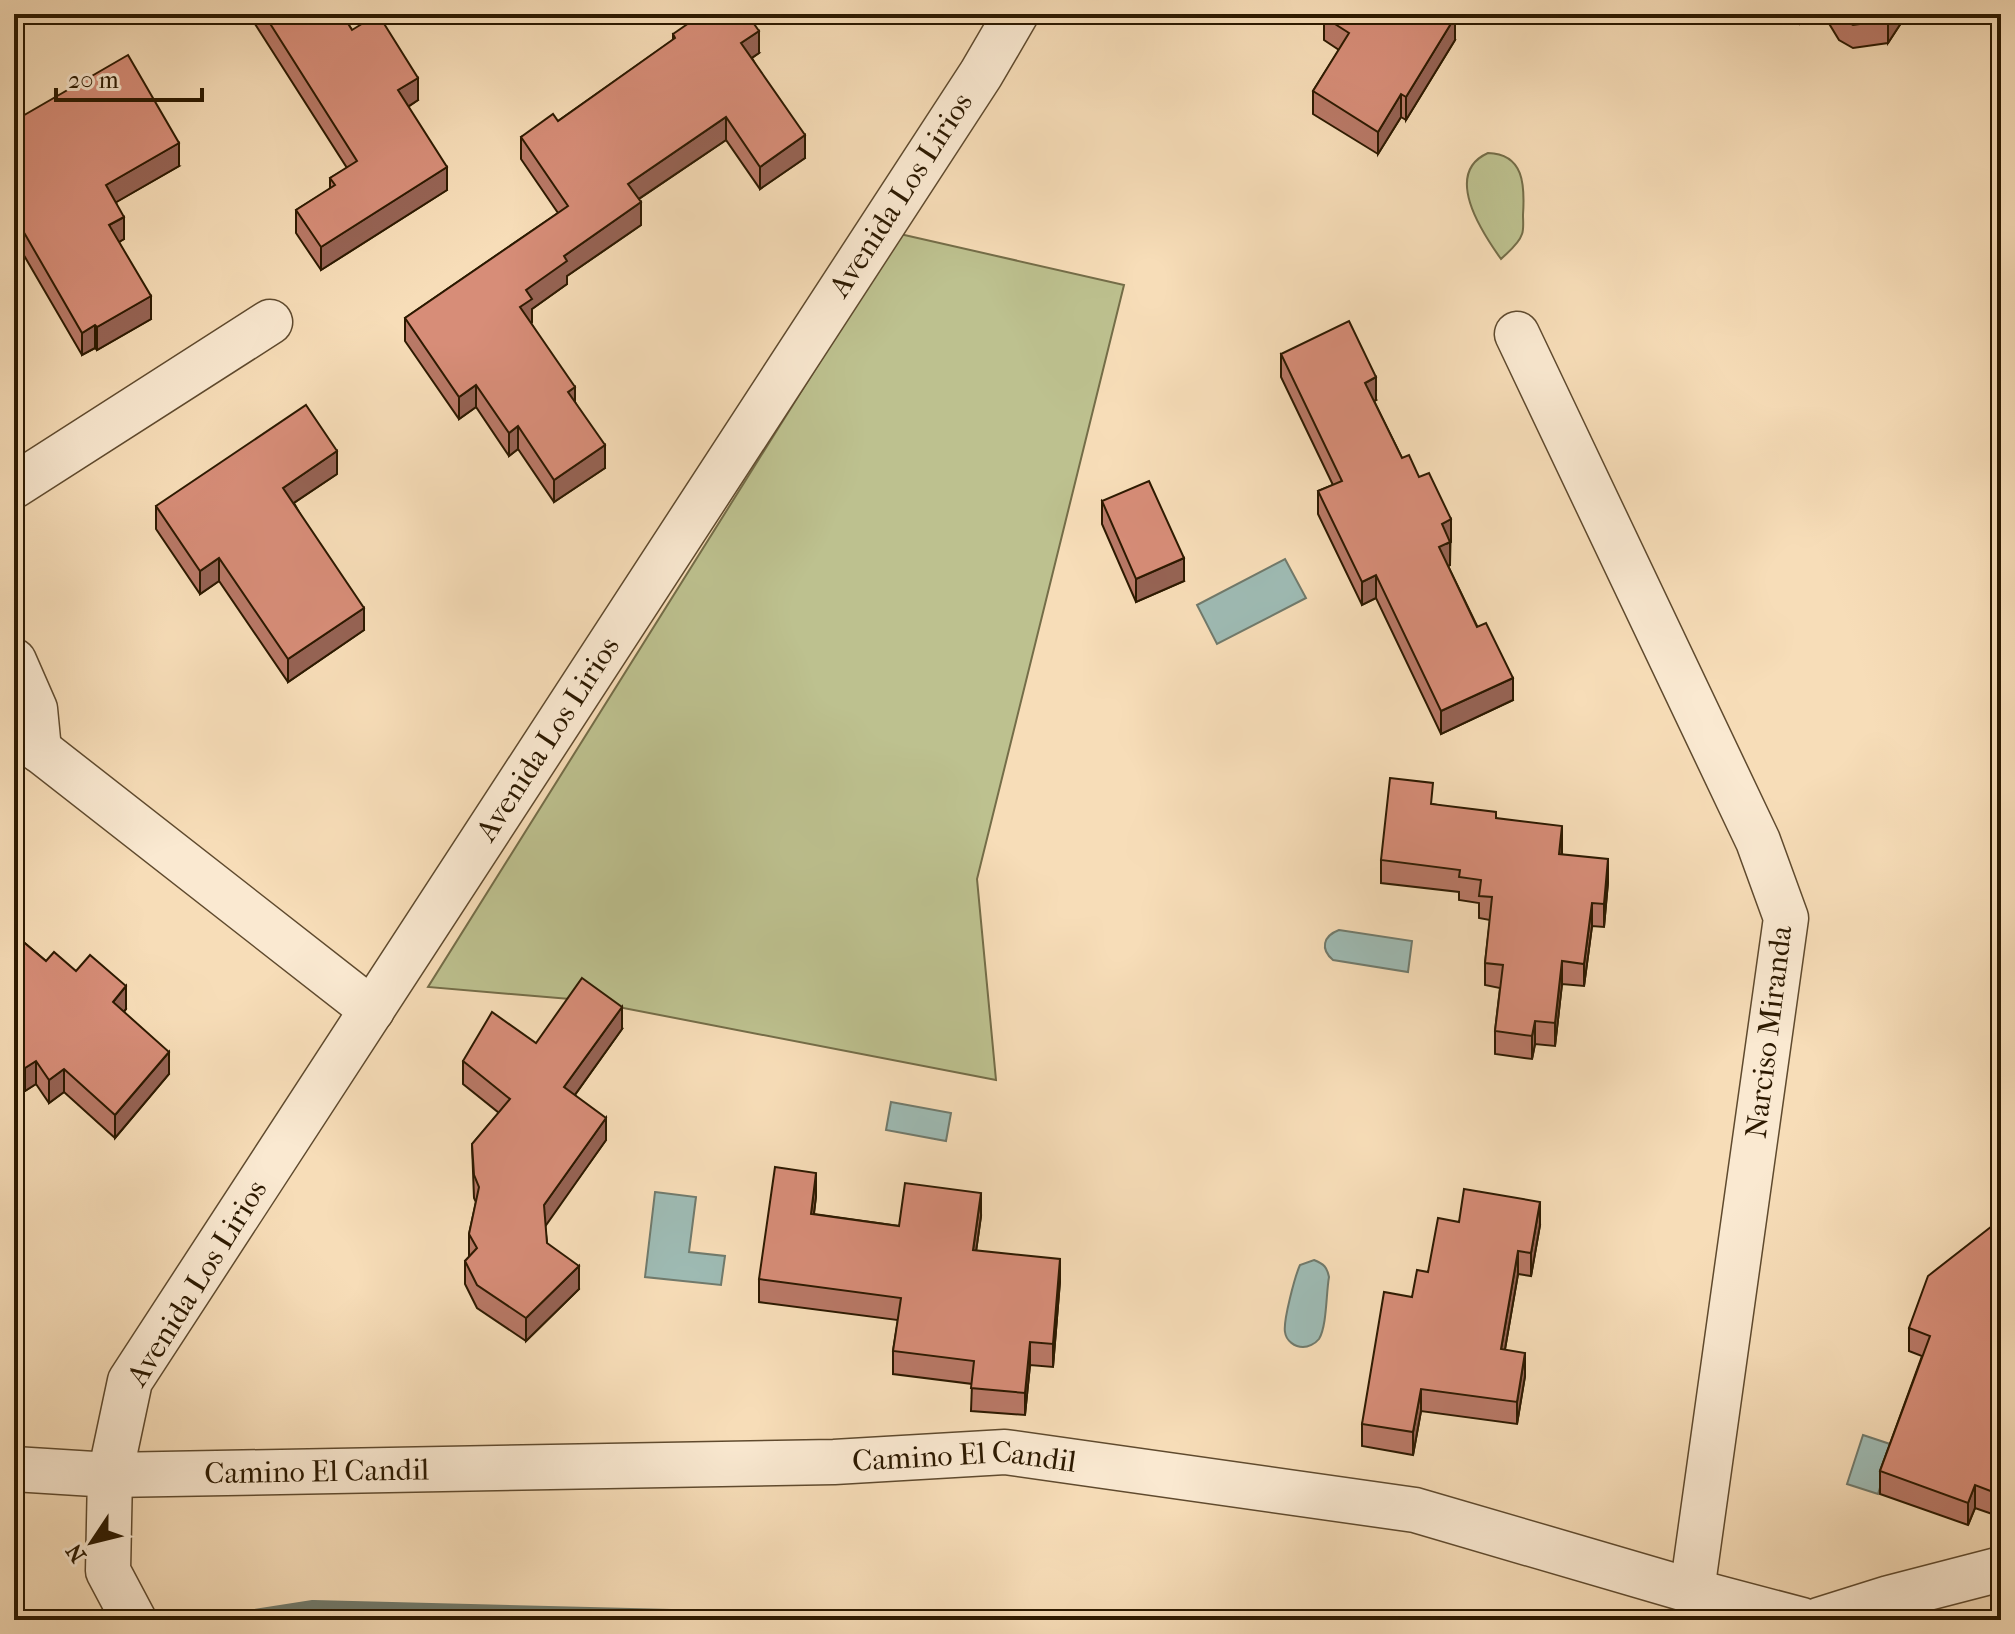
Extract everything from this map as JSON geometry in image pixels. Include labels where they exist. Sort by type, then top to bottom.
[{"type":"street","name":"Avenida Los Lirios","points":[[132,1617],[108,1571],[110,1475],[130,1381],[972,87],[1016,14]]},
{"type":"street","points":[[14,486],[270,322]]},
{"type":"street","name":"Narciso Miranda","points":[[1517,334],[1758,841],[1786,918],[1692,1591]]},
{"type":"street","points":[[14,661],[35,709],[27,740],[372,1010]]},
{"type":"street","name":"Camino El Candil","points":[[110,1475],[834,1462],[1005,1452],[1415,1510],[1802,1620]]},
{"type":"street","points":[[14,1469],[110,1475]]},
{"type":"street","points":[[1819,1620],[2001,1569]]},
{"type":"green space","points":[[1488,153],[1509,159],[1520,173],[1522,182],[1523,232],[1501,259],[1476,218],[1467,188],[1468,174],[1475,162]]},
{"type":"green space","points":[[900,234],[1124,285],[977,879],[996,1080],[582,1000],[428,987]]},
{"type":"water","points":[[1285,559],[1306,598],[1217,644],[1197,605]]},
{"type":"water","points":[[1339,930],[1412,941],[1408,972],[1333,960],[1326,952],[1325,943],[1329,936]]},
{"type":"water","points":[[891,1102],[951,1113],[946,1141],[886,1130]]},
{"type":"water","points":[[655,1192],[696,1197],[689,1252],[725,1256],[721,1285],[645,1277]]},
{"type":"water","points":[[1314,1260],[1324,1266],[1329,1277],[1325,1318],[1319,1339],[1309,1346],[1300,1347],[1287,1338],[1286,1318],[1300,1265]]},
{"type":"water","points":[[1863,1435],[1893,1445],[1878,1494],[1847,1484]]},
{"type":"building","points":[[264,14],[342,14],[352,30],[378,14],[418,78],[398,90],[447,167],[321,247],[296,210],[335,185],[330,178],[357,161]]},
{"type":"building","points":[[702,14],[747,14],[759,31],[741,43],[805,135],[760,167],[726,117],[628,184],[641,202],[564,256],[567,261],[526,290],[532,299],[520,307],[575,387],[568,392],[605,445],[554,480],[518,426],[509,433],[476,385],[459,397],[405,318],[568,206],[521,137],[553,114],[558,121],[675,38],[673,34]]},
{"type":"building","points":[[1326,14],[1449,14],[1455,17],[1406,97],[1401,94],[1378,132],[1313,91],[1349,33],[1324,17]]},
{"type":"building","points":[[1837,14],[1892,14],[1888,20],[1853,25]]},
{"type":"building","points":[[128,55],[179,143],[106,185],[124,217],[109,225],[151,296],[82,333],[22,229],[14,233],[14,121]]},
{"type":"building","points":[[1349,321],[1376,377],[1365,383],[1402,458],[1409,455],[1419,477],[1429,473],[1451,519],[1442,524],[1450,542],[1439,547],[1477,627],[1486,623],[1513,678],[1441,711],[1376,575],[1362,582],[1318,491],[1342,481],[1281,354]]},
{"type":"building","points":[[306,405],[337,451],[283,488],[364,608],[288,659],[219,558],[200,571],[156,506]]},
{"type":"building","points":[[1149,481],[1184,558],[1136,579],[1102,501]]},
{"type":"building","points":[[1390,778],[1433,783],[1431,804],[1496,812],[1496,818],[1562,826],[1559,854],[1608,859],[1604,904],[1592,903],[1584,964],[1562,961],[1555,1023],[1535,1021],[1532,1036],[1495,1031],[1503,965],[1485,963],[1492,897],[1479,896],[1481,880],[1459,877],[1460,870],[1381,860]]},
{"type":"building","points":[[14,934],[46,961],[54,952],[76,971],[90,955],[126,986],[113,1002],[169,1052],[115,1115],[64,1069],[49,1080],[36,1061],[25,1068],[14,1053]]},
{"type":"building","points":[[582,978],[622,1007],[564,1087],[606,1118],[544,1205],[547,1243],[579,1266],[526,1318],[477,1285],[465,1261],[477,1248],[469,1234],[479,1187],[474,1175],[472,1144],[510,1099],[463,1061],[492,1012],[536,1043]]},
{"type":"building","points":[[775,1167],[816,1173],[811,1214],[899,1226],[905,1183],[981,1193],[973,1250],[1060,1259],[1053,1344],[1030,1342],[1025,1393],[971,1388],[974,1361],[893,1351],[901,1298],[759,1279]]},
{"type":"building","points":[[2001,1180],[2001,1194],[1994,1185]]},
{"type":"building","points":[[1464,1189],[1540,1202],[1531,1253],[1518,1251],[1501,1349],[1525,1353],[1517,1402],[1421,1389],[1413,1432],[1362,1424],[1384,1292],[1412,1297],[1417,1270],[1428,1272],[1438,1218],[1459,1222]]},
{"type":"building","points":[[2001,1219],[2001,1495],[1975,1485],[1968,1503],[1880,1471],[1930,1336],[1909,1328],[1928,1276]]},
{"type":"waterway","points":[[228,1620],[313,1607],[737,1620]]}]
